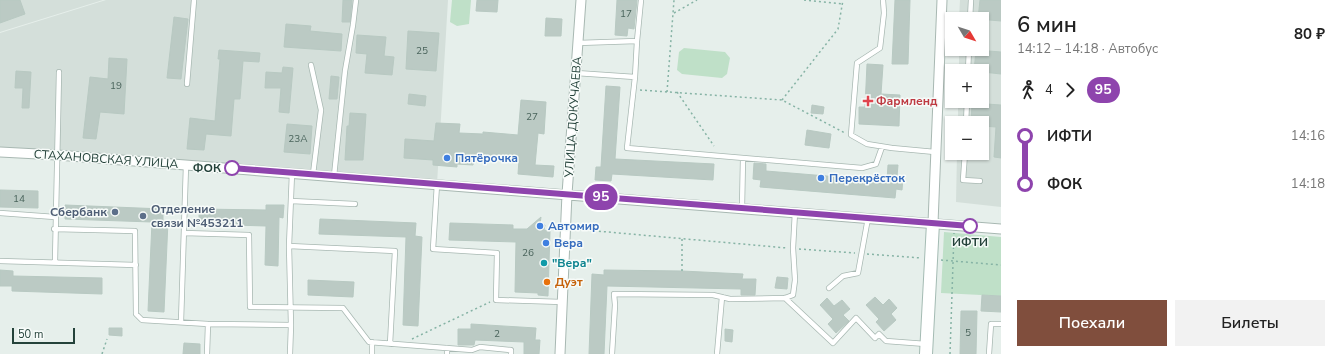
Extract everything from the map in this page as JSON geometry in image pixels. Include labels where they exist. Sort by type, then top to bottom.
[{"type":"street","name":"УЛИЦА ДОКУЧАЕВА","points":[[560,354],[567,194],[581,0]]},
{"type":"street","points":[[926,349],[933,223],[942,0]]},
{"type":"street","name":"СТАХАНОВСКАЯ УЛИЦА","points":[[0,152],[57,154],[1001,229]]},
{"type":"lane","points":[[188,84],[194,0]]},
{"type":"lane","points":[[334,176],[345,71],[356,0]]},
{"type":"lane","points":[[641,0],[634,90],[627,148],[862,168],[876,164],[882,147]]},
{"type":"lane","points":[[883,0],[884,12],[880,48],[857,63],[851,135],[866,144],[935,152]]},
{"type":"lane","points":[[970,12],[971,0]]},
{"type":"lane","points":[[578,43],[637,41]]},
{"type":"lane","points":[[311,65],[321,110],[313,174]]},
{"type":"lane","points":[[54,262],[59,72]]},
{"type":"lane","points":[[576,73],[635,77]]},
{"type":"lane","points":[[742,208],[743,158]]},
{"type":"lane","points":[[965,160],[964,180],[980,181]]},
{"type":"lane","points":[[180,322],[186,164]]},
{"type":"lane","points":[[290,354],[291,325],[289,246],[292,173]]},
{"type":"lane","points":[[437,184],[433,249],[497,253],[496,300],[563,302]]},
{"type":"lane","points":[[291,201],[355,204]]},
{"type":"lane","points":[[612,354],[615,305],[614,294],[713,295],[730,299],[785,298],[793,295],[795,280],[793,248],[795,212]]},
{"type":"lane","points":[[0,213],[55,217]]},
{"type":"lane","points":[[829,288],[843,276],[858,273],[868,218]]},
{"type":"lane","points":[[54,229],[135,231],[136,314],[142,320],[208,324],[291,325]]},
{"type":"lane","points":[[184,233],[249,235],[250,307],[343,308],[369,342],[472,350],[480,347],[511,350],[511,354]]},
{"type":"lane","points":[[289,246],[395,251],[390,344]]},
{"type":"lane","points":[[0,261],[136,265]]},
{"type":"lane","points":[[717,354],[722,297]]},
{"type":"lane","points":[[785,298],[833,343],[856,318],[876,338],[879,334],[886,341],[926,349]]},
{"type":"lane","points":[[207,354],[208,324]]},
{"type":"lane","points":[[989,354],[991,324],[1001,324]]},
{"type":"lane","points":[[372,342],[372,354]]},
{"type":"lane","points":[[447,348],[447,354]]},
{"type":"path","points":[[667,92],[674,0]]},
{"type":"path","points":[[673,13],[697,0]]},
{"type":"path","points":[[804,0],[843,4]]},
{"type":"path","points":[[782,100],[838,29],[843,0]]},
{"type":"path","points":[[634,90],[782,100],[851,135]]},
{"type":"path","points":[[677,92],[714,146]]},
{"type":"path","points":[[950,354],[954,225]]},
{"type":"path","points":[[566,228],[1001,265]]},
{"type":"path","points":[[682,238],[682,271]]},
{"type":"path","points":[[400,344],[496,300]]},
{"type":"path","points":[[102,354],[107,339]]},
{"type":"shaded area","points":[[0,0],[103,0],[0,32]]},
{"type":"shaded area","points":[[106,0],[448,0],[437,184],[0,147],[0,33]]},
{"type":"shaded area","points":[[960,0],[1001,0],[1001,207],[956,202],[957,160],[989,160],[989,116],[958,116],[958,108],[989,108],[989,64],[959,64],[959,56],[989,56],[989,12],[959,12]]},
{"type":"green space","points":[[452,0],[471,0],[469,24],[457,26],[450,22]]},
{"type":"green space","points":[[684,48],[725,52],[730,58],[727,74],[722,78],[682,74],[677,70],[679,52]]},
{"type":"green space","points":[[944,232],[1001,237],[1001,296],[941,293]]},
{"type":"building","points":[[0,0],[20,0],[25,14],[0,23]]},
{"type":"building","points":[[343,0],[352,0],[350,22],[342,22]]},
{"type":"building","points":[[477,0],[498,0],[497,12],[476,11]]},
{"type":"building","points":[[617,0],[637,0],[634,29],[628,28],[627,36],[615,35]]},
{"type":"building","points":[[895,0],[910,0],[908,64],[892,64]]},
{"type":"building","points":[[980,0],[1001,0],[1001,21],[989,20],[989,12],[979,12]]},
{"type":"building","points":[[174,17],[188,19],[181,79],[167,78]]},
{"type":"building","points":[[546,18],[562,19],[561,36],[545,36]]},
{"type":"building","points":[[286,24],[311,26],[310,31],[342,34],[341,51],[284,47]]},
{"type":"building","points":[[408,31],[439,33],[436,71],[406,69]]},
{"type":"building","points":[[357,35],[386,37],[384,56],[394,57],[392,75],[365,73],[367,54],[356,53]]},
{"type":"building","points":[[219,50],[260,53],[259,62],[243,61],[240,99],[234,99],[231,136],[206,134],[204,150],[187,149],[190,118],[215,121],[220,59],[218,59]]},
{"type":"building","points":[[989,51],[1001,52],[1001,74],[989,73],[989,64],[975,64],[975,56],[989,56]]},
{"type":"building","points":[[109,58],[127,59],[124,114],[100,112],[96,139],[83,138],[90,77],[108,79]]},
{"type":"building","points":[[867,64],[883,65],[881,94],[900,95],[899,126],[859,124],[859,107],[865,107]]},
{"type":"building","points":[[283,67],[293,68],[289,113],[279,112],[281,88],[265,88],[266,72],[282,73]]},
{"type":"building","points":[[16,71],[31,72],[29,108],[22,108],[23,88],[15,88]]},
{"type":"building","points":[[331,76],[339,77],[337,99],[329,99]]},
{"type":"building","points":[[606,86],[620,87],[615,159],[714,164],[713,180],[612,174],[611,181],[595,180],[596,167],[601,167]]},
{"type":"building","points":[[409,94],[426,96],[425,106],[408,104]]},
{"type":"building","points":[[521,100],[546,102],[544,134],[538,133],[535,165],[554,166],[553,177],[518,174],[519,160],[474,157],[473,165],[457,164],[457,167],[433,165],[433,160],[404,158],[405,139],[434,141],[436,123],[460,124],[459,133],[483,134],[483,132],[518,135]]},
{"type":"building","points":[[989,104],[1001,105],[1001,158],[994,157],[996,127],[989,126],[989,116],[971,116],[972,108],[989,108]]},
{"type":"building","points":[[812,105],[824,107],[823,114],[811,113]]},
{"type":"building","points":[[350,113],[366,114],[363,160],[345,160],[347,126],[349,126]]},
{"type":"building","points":[[287,124],[312,126],[310,154],[284,152]]},
{"type":"building","points":[[807,130],[831,134],[829,148],[805,145]]},
{"type":"building","points":[[754,163],[766,164],[766,171],[887,181],[888,165],[898,165],[897,176],[903,177],[902,190],[896,189],[895,198],[760,187],[761,180],[753,179]]},
{"type":"building","points":[[0,190],[38,191],[38,208],[0,207]]},
{"type":"building","points":[[65,205],[163,209],[163,221],[168,221],[164,312],[148,311],[152,222],[65,219]]},
{"type":"building","points":[[266,205],[284,205],[283,218],[279,217],[278,266],[265,265],[266,226],[199,224],[199,209],[266,210]]},
{"type":"building","points":[[541,217],[540,224],[545,225],[544,230],[550,231],[548,296],[538,295],[538,293],[515,292],[516,242],[449,240],[450,223],[513,225],[513,229],[527,229]]},
{"type":"building","points":[[320,219],[416,223],[415,236],[422,237],[418,326],[403,325],[406,237],[319,234]]},
{"type":"building","points":[[0,270],[13,271],[13,276],[102,278],[102,294],[12,291],[12,286],[0,286]]},
{"type":"building","points":[[604,270],[682,271],[743,274],[742,279],[756,279],[755,295],[741,295],[741,289],[607,286],[604,354],[589,354],[592,274],[604,275]]},
{"type":"building","points":[[777,277],[788,278],[787,289],[775,288]]},
{"type":"building","points":[[308,280],[354,282],[353,297],[308,295]]},
{"type":"building","points":[[982,295],[1001,296],[1001,312],[981,311]]},
{"type":"building","points":[[875,297],[883,305],[889,299],[897,308],[891,314],[896,320],[884,331],[876,322],[879,319],[866,305]]},
{"type":"building","points":[[827,298],[834,306],[842,300],[850,309],[843,315],[849,321],[836,333],[828,324],[833,319],[820,305]]},
{"type":"building","points":[[961,311],[977,311],[976,354],[960,354]]},
{"type":"building","points":[[471,324],[536,328],[535,340],[540,340],[539,354],[524,354],[524,342],[475,340],[474,345],[458,345],[458,329],[471,329]]},
{"type":"building","points":[[109,328],[122,328],[122,336],[109,335]]},
{"type":"building","points":[[725,329],[733,330],[732,342],[725,341]]},
{"type":"building","points":[[184,343],[200,344],[200,354],[183,354]]},
{"type":"bus line","name":"95","points":[[232,168],[970,226]]},
{"type":"place","name":"Фармленд","points":[[868,101]]},
{"type":"place","name":"Пятёрочка","points":[[447,158]]},
{"type":"place","name":"ФОК","points":[[232,168]]},
{"type":"place","name":"Перекрёсток","points":[[821,178]]},
{"type":"place","name":"Сбербанк","points":[[115,212]]},
{"type":"place","name":"Отделение связи №453211","points":[[143,216]]},
{"type":"place","name":"Автомир","points":[[540,226]]},
{"type":"place","name":"ИФТИ","points":[[970,226]]},
{"type":"place","name":"Вера","points":[[546,243]]},
{"type":"place","name":"\"Вера\"","points":[[544,263]]},
{"type":"place","name":"Дуэт","points":[[547,282]]}]
